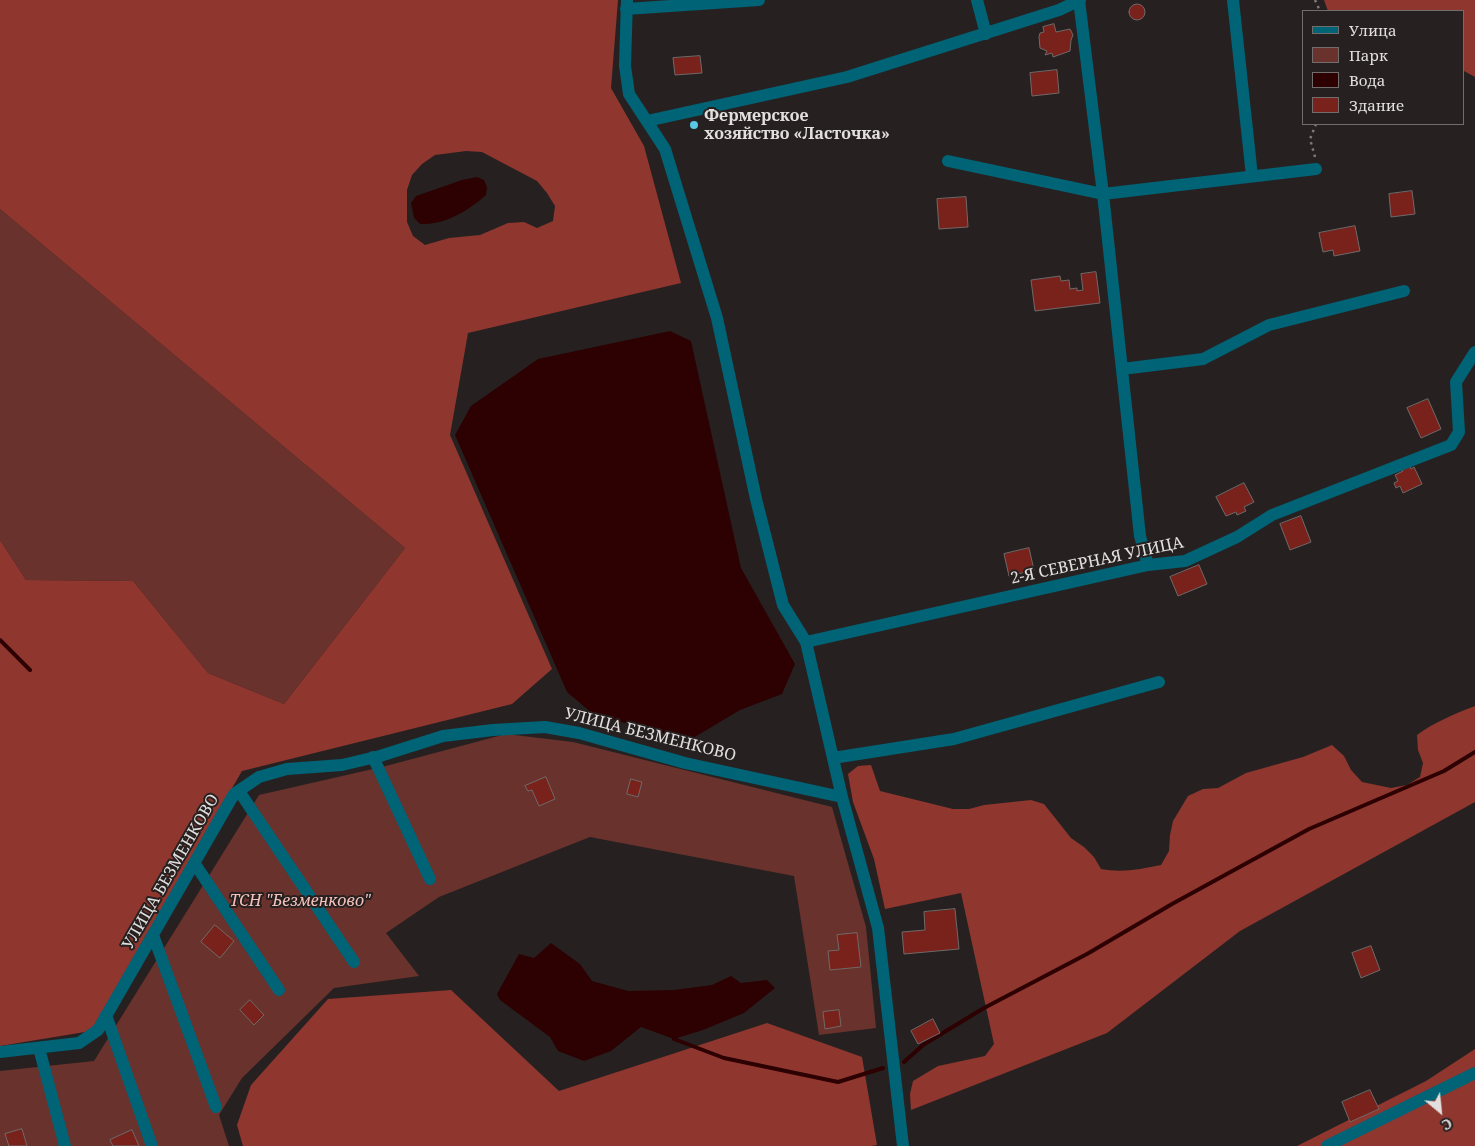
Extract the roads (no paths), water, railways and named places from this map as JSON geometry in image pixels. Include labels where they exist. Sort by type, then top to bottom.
[{"type":"street","points":[[759,0],[627,5],[625,66],[629,94],[665,149],[717,318],[756,499],[783,605],[806,642],[842,797],[878,928],[903,1146]]},
{"type":"street","points":[[978,0],[986,34]]},
{"type":"street","points":[[647,121],[847,77],[1059,10],[1080,0],[1140,536],[1148,564]]},
{"type":"street","points":[[1233,0],[1252,176]]},
{"type":"street","points":[[948,162],[1103,194],[1252,176],[1316,162]]},
{"type":"street","points":[[1122,369],[1203,359],[1268,325],[1404,291]]},
{"type":"street","name":"2-Я СЕВЕРНАЯ УЛИЦА","points":[[806,642],[1148,564],[1186,561],[1237,537],[1272,515],[1451,445],[1459,432],[1456,382],[1475,352]]},
{"type":"street","points":[[833,758],[954,739],[1159,682]]},
{"type":"street","name":"УЛИЦА БЕЗМЕНКОВО","points":[[0,1052],[79,1043],[98,1030],[234,794],[259,777],[287,769],[342,765],[373,758],[443,736],[493,730],[545,727],[579,732],[685,763],[842,797]]},
{"type":"street","points":[[373,758],[430,879]]},
{"type":"street","points":[[239,791],[354,962]]},
{"type":"street","points":[[195,864],[279,990]]},
{"type":"street","points":[[153,935],[216,1107]]},
{"type":"street","points":[[106,1015],[152,1146]]},
{"type":"street","points":[[39,1048],[65,1146]]},
{"type":"street","points":[[1327,1146],[1475,1073]]},
{"type":"water","points":[[477,177],[484,180],[487,187],[486,195],[472,206],[456,216],[429,224],[420,224],[414,218],[411,203],[416,196],[462,180]]},
{"type":"water","points":[[670,331],[691,341],[741,568],[795,664],[782,694],[740,710],[688,741],[593,714],[567,692],[455,435],[471,406],[538,359]]},
{"type":"water","points":[[551,943],[580,964],[592,981],[628,991],[674,990],[712,985],[731,976],[741,983],[767,980],[775,988],[744,1013],[703,1030],[674,1039],[641,1027],[611,1051],[584,1061],[558,1051],[550,1037],[500,1000],[497,994],[519,954],[534,958]]},
{"type":"waterway","points":[[0,640],[30,670]]},
{"type":"waterway","points":[[904,1062],[923,1045],[984,1008],[1087,954],[1172,904],[1309,829],[1444,771],[1475,752]]},
{"type":"waterway","points":[[674,1039],[724,1058],[838,1082],[883,1068]]},
{"type":"place","name":"Фермерское хозяйство «Ласточка»","points":[[694,125]]},
{"type":"park label","name":"ТСН \"Безменково\"","points":[[300,901]]}]
